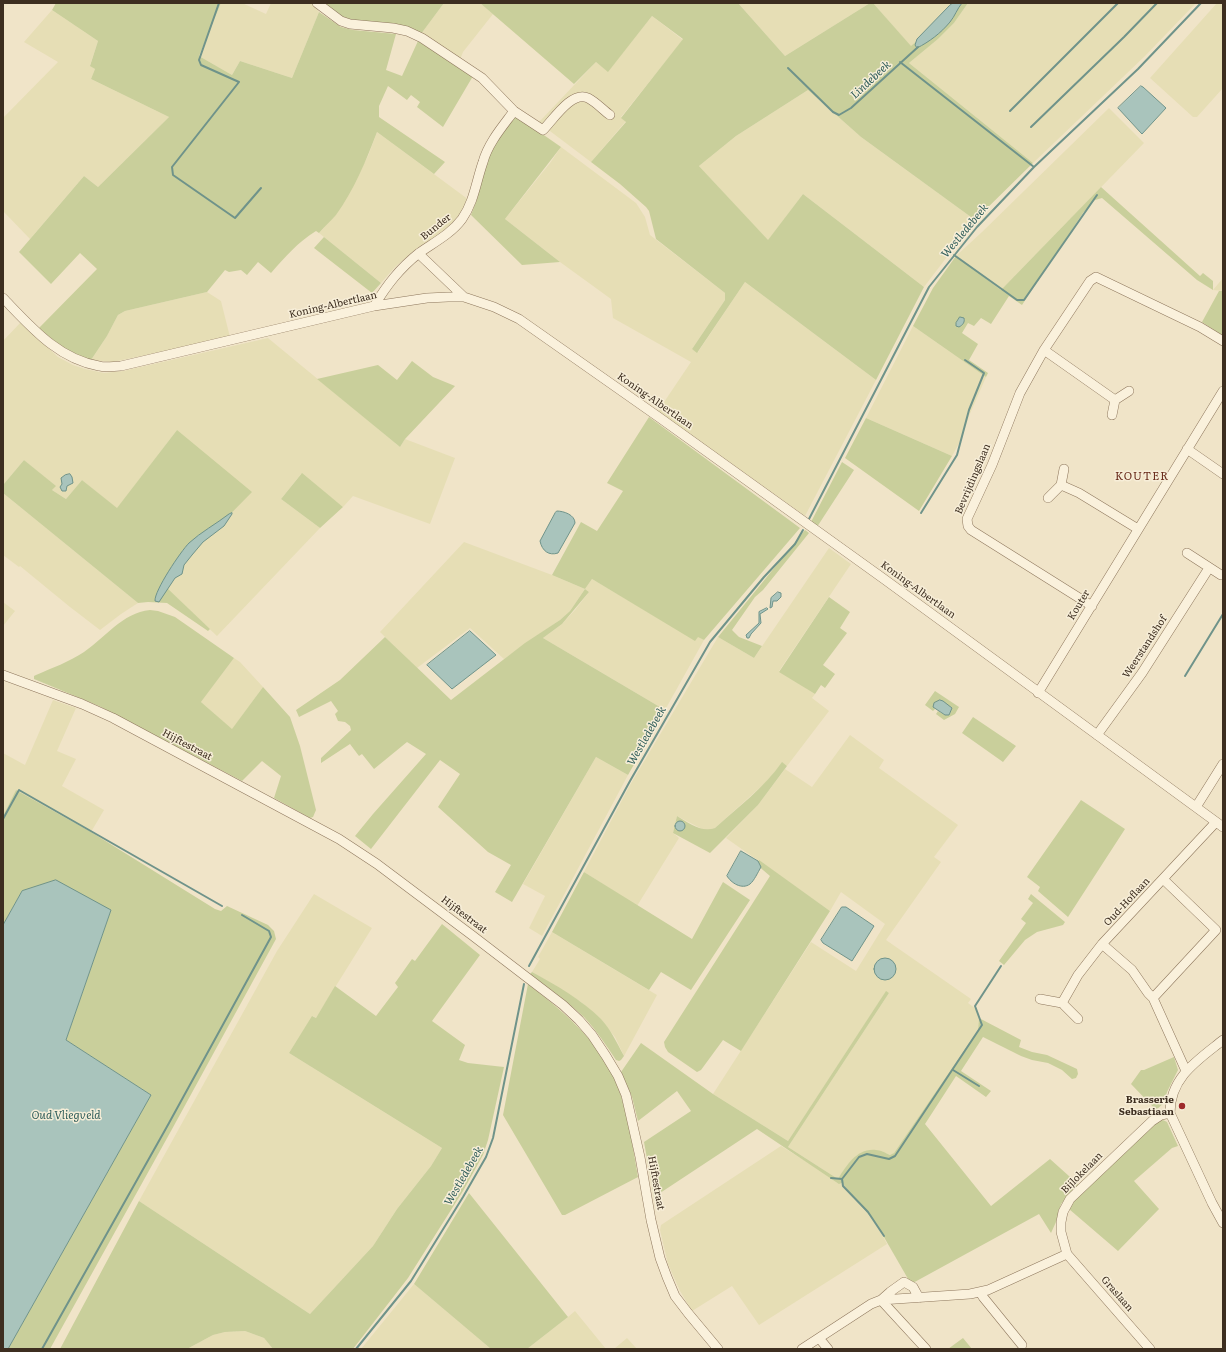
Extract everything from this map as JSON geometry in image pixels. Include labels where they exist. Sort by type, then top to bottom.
[{"type":"street","points":[[317,3],[341,21],[350,24],[393,28],[422,38],[482,78],[514,110],[543,130],[572,99],[581,96],[588,98],[610,115]]},
{"type":"street","name":"Bunder","points":[[374,306],[394,276],[419,254],[451,231],[461,221],[473,197],[483,162],[490,145],[514,110]]},
{"type":"street","points":[[419,254],[464,298]]},
{"type":"street","name":"Bevrijdingslaan","points":[[1092,606],[971,530],[967,522],[967,519],[992,465],[1020,393],[1044,350],[1090,281],[1096,277],[1200,327],[1223,341]]},
{"type":"street","name":"Koning-Albertlaan","points":[[3,298],[42,337],[61,352],[76,360],[100,367],[121,366],[374,306],[448,296],[464,298],[494,307],[519,319],[660,418],[884,579],[1219,825]]},
{"type":"street","points":[[1044,350],[1115,400]]},
{"type":"street","points":[[1112,415],[1115,400],[1129,391]]},
{"type":"street","name":"Kouter","points":[[1038,693],[1223,392]]},
{"type":"street","points":[[1187,449],[1223,474]]},
{"type":"street","points":[[1048,498],[1061,485],[1064,469]]},
{"type":"street","points":[[1061,485],[1079,493],[1138,529]]},
{"type":"street","points":[[1187,553],[1209,568],[1221,574]]},
{"type":"street","name":"Weerstandshof","points":[[1096,735],[1142,673],[1209,568]]},
{"type":"street","name":"Hijftestraat","points":[[3,675],[82,704],[113,718],[339,839],[377,864],[563,1005],[592,1035],[618,1076],[626,1095],[660,1258],[675,1296],[718,1349]]},
{"type":"street","points":[[1196,807],[1223,764]]},
{"type":"street","name":"Oud-Hoflaan","points":[[1062,1003],[1078,975],[1102,944],[1163,880],[1219,825]]},
{"type":"street","points":[[1153,998],[1219,933],[1163,880]]},
{"type":"street","points":[[1102,944],[1132,970],[1153,998],[1186,1071]]},
{"type":"street","points":[[1040,999],[1062,1003],[1078,1019]]},
{"type":"street","points":[[1223,1040],[1186,1071],[1170,1101],[1170,1113],[1212,1203],[1223,1223]]},
{"type":"street","name":"Bijlokelaan","points":[[1067,1254],[1061,1232],[1061,1222],[1063,1212],[1070,1199],[1152,1121],[1161,1115],[1170,1113]]},
{"type":"street","points":[[802,1349],[871,1304],[881,1300],[980,1292],[988,1290],[1067,1254]]},
{"type":"street","name":"Graslaan","points":[[1067,1254],[1150,1349]]},
{"type":"street","points":[[881,1300],[904,1282],[913,1287],[919,1298]]},
{"type":"street","points":[[980,1292],[1022,1345]]},
{"type":"street","points":[[881,1300],[926,1349]]},
{"type":"street","points":[[819,1338],[828,1349]]},
{"type":"shaded area","points":[[221,3],[242,3],[266,14],[271,3],[312,3],[319,12],[292,78],[240,61],[232,75],[199,56]]},
{"type":"shaded area","points":[[444,3],[480,3],[493,14],[463,52],[461,60],[421,34]]},
{"type":"shaded area","points":[[738,3],[870,3],[785,56]]},
{"type":"shaded area","points":[[873,3],[958,3],[951,12],[911,47]]},
{"type":"shaded area","points":[[968,3],[1196,3],[1145,56],[1033,163],[909,63],[938,39],[954,23]]},
{"type":"shaded area","points":[[1217,3],[1223,3],[1223,88],[1197,117],[1193,117],[1150,78]]},
{"type":"shaded area","points":[[52,10],[98,41],[90,65],[95,69],[91,79],[169,117],[98,187],[84,176],[30,239],[3,211],[3,118],[58,62],[24,42]]},
{"type":"shaded area","points":[[652,16],[683,40],[621,117],[626,121],[591,162],[538,122],[596,62],[608,71]]},
{"type":"shaded area","points":[[808,90],[861,137],[975,220],[924,287],[803,194],[768,241],[699,166],[736,136]]},
{"type":"shaded area","points":[[1109,108],[1144,143],[1001,290],[956,256],[982,232]]},
{"type":"shaded area","points":[[377,132],[469,200],[461,213],[446,229],[416,249],[395,267],[381,283],[319,233],[335,216],[368,156]]},
{"type":"shaded area","points":[[561,147],[636,203],[645,217],[650,235],[725,293],[725,300],[692,349],[698,352],[745,282],[876,380],[805,516],[658,411],[691,362],[613,318],[611,299],[505,219]]},
{"type":"shaded area","points":[[1223,278],[1223,291],[1213,290]]},
{"type":"shaded area","points":[[207,292],[221,301],[230,337],[113,362],[91,360],[107,336],[118,315],[125,311]]},
{"type":"shaded area","points":[[21,322],[58,357],[73,365],[104,373],[123,371],[268,338],[400,447],[405,439],[455,458],[430,524],[353,496],[343,507],[301,474],[281,499],[320,528],[217,636],[165,587],[177,430],[117,509],[82,480],[66,499],[52,490],[55,486],[24,460],[3,485],[3,341]]},
{"type":"shaded area","points":[[913,326],[986,377],[969,416],[962,438],[952,456],[866,418]]},
{"type":"shaded area","points":[[3,493],[138,603],[100,630],[20,566],[19,567],[3,555]]},
{"type":"shaded area","points":[[464,542],[585,589],[570,611],[560,620],[504,659],[470,628],[417,668],[380,632]]},
{"type":"shaded area","points":[[829,548],[851,564],[779,671],[815,694],[812,698],[829,711],[787,766],[782,763],[765,783],[715,828],[708,830],[702,829],[677,816],[673,833],[679,838],[637,906],[584,872],[630,785],[718,637],[754,658]]},
{"type":"shaded area","points":[[592,579],[695,640],[698,636],[704,640],[665,710],[543,638],[562,624],[575,610],[589,592],[585,589]]},
{"type":"shaded area","points":[[3,602],[15,611],[3,626]]},
{"type":"shaded area","points":[[234,658],[240,662],[263,687],[232,730],[201,702]]},
{"type":"shaded area","points":[[53,700],[76,708],[57,751],[76,759],[62,786],[104,810],[91,832],[16,790],[3,816],[3,753],[25,765]]},
{"type":"shaded area","points":[[850,735],[884,760],[879,768],[958,825],[934,857],[941,862],[886,940],[971,999],[968,1003],[976,1009],[979,1018],[978,1030],[894,1153],[891,1155],[885,1153],[857,1155],[848,1164],[838,1179],[788,1147],[889,993],[886,992],[788,1141],[713,1094],[811,942],[856,971],[885,924],[841,892],[830,911],[726,838],[758,805],[785,769],[812,787]]},
{"type":"shaded area","points":[[596,757],[628,775],[542,936],[529,928],[545,896],[523,884]]},
{"type":"shaded area","points":[[314,894],[372,928],[316,1018],[313,1016],[289,1053],[442,1148],[431,1166],[397,1209],[373,1246],[310,1314],[139,1201],[277,951]]},
{"type":"shaded area","points":[[552,932],[657,995],[624,1056],[615,1037],[601,1020],[581,1002],[532,972],[540,959],[538,957]]},
{"type":"shaded area","points":[[781,1146],[841,1183],[877,1225],[887,1244],[759,1325],[732,1286],[692,1311],[680,1291],[668,1264],[660,1230],[661,1225]]},
{"type":"shaded area","points":[[414,1284],[491,1349],[361,1349]]},
{"type":"shaded area","points":[[575,1311],[606,1349],[527,1349],[568,1317]]},
{"type":"shaded area","points":[[245,1331],[264,1338],[273,1349],[187,1349],[213,1335],[225,1332]]},
{"type":"shaded area","points":[[627,1338],[637,1349],[614,1349]]},
{"type":"green space","points":[[56,3],[221,3],[199,56],[232,75],[240,61],[292,78],[319,12],[341,27],[353,30],[396,34],[386,70],[402,76],[418,41],[473,76],[443,127],[417,107],[420,102],[411,95],[407,100],[388,86],[379,106],[379,117],[445,162],[434,174],[377,132],[359,175],[336,215],[319,233],[316,231],[297,245],[271,273],[258,262],[247,275],[241,270],[229,272],[225,270],[207,292],[125,311],[118,315],[107,336],[91,360],[63,347],[39,328],[97,269],[80,253],[51,284],[19,252],[84,176],[98,187],[169,117],[91,79],[95,69],[90,66],[98,41],[52,10]]},
{"type":"green space","points":[[323,3],[444,3],[421,34],[343,18]]},
{"type":"green space","points":[[480,3],[738,3],[785,56],[870,3],[873,3],[911,46],[951,12],[958,3],[968,3],[954,23],[938,39],[909,63],[1033,163],[975,220],[861,137],[808,90],[736,136],[699,166],[768,240],[803,194],[924,287],[876,380],[745,282],[697,353],[692,349],[725,300],[725,293],[656,239],[649,211],[646,207],[620,184],[591,162],[626,122],[621,118],[683,39],[652,16],[608,72],[596,62],[574,84]]},
{"type":"green space","points":[[515,115],[561,147],[505,219],[560,262],[522,265],[471,215],[477,199],[487,157]]},
{"type":"green space","points":[[1101,187],[1200,276],[1203,273],[1213,281],[1213,290],[1197,280],[1102,198],[1095,200],[1083,213],[1022,305],[1009,296],[991,324],[981,318],[974,326],[968,323],[962,333],[978,344],[969,360],[988,373],[986,377],[913,326],[933,288],[956,256],[1001,290]]},
{"type":"green space","points":[[324,237],[381,283],[372,293],[314,248]]},
{"type":"green space","points":[[1219,291],[1223,291],[1223,336],[1202,322]]},
{"type":"green space","points":[[412,361],[433,377],[455,386],[405,439],[400,447],[317,379],[378,365],[397,380]]},
{"type":"green space","points":[[649,417],[800,528],[704,640],[698,637],[695,641],[592,579],[585,589],[552,575],[581,522],[597,531],[623,491],[607,483]]},
{"type":"green space","points":[[866,418],[952,456],[919,511],[845,458]]},
{"type":"green space","points":[[177,430],[252,492],[192,553],[166,587],[210,629],[208,631],[167,603],[138,603],[3,493],[3,485],[24,460],[56,486],[52,490],[66,499],[82,480],[117,508]]},
{"type":"green space","points":[[842,462],[854,470],[817,527],[811,522]]},
{"type":"green space","points":[[302,473],[343,507],[320,528],[281,499]]},
{"type":"green space","points":[[805,530],[809,533],[763,590],[755,597],[732,630],[739,637],[762,646],[754,658],[718,637]]},
{"type":"green space","points":[[585,589],[589,592],[562,624],[543,638],[665,710],[628,775],[596,757],[512,902],[495,892],[511,865],[488,852],[438,807],[460,774],[440,760],[371,849],[355,836],[426,754],[407,742],[374,769],[362,754],[359,756],[350,744],[321,763],[321,758],[351,730],[350,726],[345,722],[338,721],[335,714],[338,711],[331,701],[299,717],[296,710],[340,680],[385,637],[451,700],[525,643],[560,620],[570,611]]},
{"type":"green space","points":[[829,597],[850,612],[840,628],[847,633],[823,665],[835,674],[825,688],[821,685],[815,694],[779,672]]},
{"type":"green space","points":[[150,610],[175,617],[234,658],[201,702],[232,729],[263,687],[290,717],[300,746],[316,810],[313,817],[310,818],[274,798],[281,776],[262,761],[242,781],[99,706],[34,679],[34,676],[78,656],[115,626],[131,616]]},
{"type":"green space","points":[[935,691],[959,707],[955,714],[944,720],[936,714],[938,711],[945,715],[949,715],[952,708],[933,705],[935,709],[933,711],[925,705]]},
{"type":"green space","points":[[973,717],[1016,746],[1003,762],[962,733]]},
{"type":"green space","points":[[782,762],[787,766],[758,805],[710,853],[673,833],[677,816],[700,828],[715,828],[759,789]]},
{"type":"green space","points":[[16,790],[91,832],[215,909],[221,911],[227,906],[268,925],[274,931],[276,939],[50,1349],[8,1349],[151,1095],[66,1040],[111,910],[22,891],[3,925],[3,816]]},
{"type":"green space","points":[[1081,800],[1125,829],[1068,917],[1038,891],[1040,887],[1027,877]]},
{"type":"green space","points":[[759,860],[830,911],[741,1051],[723,1040],[701,1070],[697,1072],[668,1052],[664,1042],[770,876],[756,864]]},
{"type":"green space","points":[[584,872],[692,939],[723,882],[750,900],[691,990],[661,972],[649,990],[552,932]]},
{"type":"green space","points":[[1031,894],[1065,922],[1063,925],[1037,932],[1025,940],[1004,965],[999,961],[1026,923],[1021,919],[1033,903],[1028,899]]},
{"type":"green space","points":[[442,924],[480,955],[432,1021],[465,1045],[459,1060],[468,1063],[504,1067],[488,1140],[483,1155],[463,1191],[408,1278],[353,1349],[273,1349],[264,1338],[245,1331],[225,1332],[213,1335],[187,1349],[60,1349],[139,1201],[310,1314],[373,1246],[397,1209],[431,1166],[442,1148],[289,1053],[312,1016],[316,1018],[335,986],[376,1016],[398,987],[395,983],[412,959],[415,961]]},
{"type":"green space","points":[[532,972],[577,999],[594,1012],[605,1023],[611,1032],[624,1056],[621,1060],[616,1060],[597,1032],[584,1017],[530,974]]},
{"type":"green space","points":[[528,984],[565,1014],[576,1025],[606,1062],[618,1088],[626,1113],[638,1177],[565,1215],[562,1215],[503,1115]]},
{"type":"green space","points":[[886,991],[889,993],[788,1147],[838,1179],[853,1158],[863,1152],[876,1150],[890,1155],[894,1153],[978,1030],[979,1018],[1021,1040],[1019,1047],[1032,1052],[1047,1055],[1077,1069],[1078,1074],[1076,1078],[1072,1079],[1062,1070],[1048,1063],[1021,1056],[983,1037],[961,1071],[991,1091],[986,1097],[956,1076],[925,1124],[991,1206],[1050,1159],[1079,1185],[1061,1204],[1051,1233],[1039,1214],[911,1284],[877,1225],[842,1183],[839,1184],[757,1129],[654,1197],[644,1142],[691,1111],[677,1091],[638,1121],[632,1097],[621,1072],[641,1043],[713,1094],[788,1141]]},
{"type":"green space","points":[[1174,1057],[1178,1070],[1167,1092],[1164,1103],[1156,1110],[1131,1084],[1141,1070]]},
{"type":"green space","points":[[1163,1120],[1167,1122],[1178,1146],[1172,1148],[1134,1181],[1159,1209],[1118,1251],[1069,1209],[1075,1199],[1157,1122]]},
{"type":"green space","points":[[469,1193],[568,1317],[527,1349],[491,1349],[414,1284]]},
{"type":"green space","points":[[963,1338],[972,1349],[948,1349]]},
{"type":"water","points":[[953,3],[962,3],[950,22],[935,37],[917,48],[915,45],[917,39]]},
{"type":"water","points":[[1141,86],[1166,108],[1142,134],[1118,108]]},
{"type":"water","points":[[960,317],[964,318],[964,321],[959,327],[956,326],[956,323]]},
{"type":"water","points":[[70,474],[73,483],[67,486],[66,491],[62,491],[60,487],[62,484],[61,478]]},
{"type":"water","points":[[557,511],[569,514],[575,520],[575,523],[558,553],[552,554],[546,552],[542,548],[540,541]]},
{"type":"water","points":[[232,513],[224,526],[203,542],[192,555],[184,565],[182,574],[175,578],[159,602],[155,601],[163,580],[174,562],[189,543]]},
{"type":"water","points":[[778,592],[781,593],[781,597],[777,601],[773,601],[772,607],[770,608],[771,598]]},
{"type":"water","points":[[767,608],[768,609],[760,614],[761,623],[749,638],[747,638],[746,635],[759,623],[759,612]]},
{"type":"water","points":[[470,631],[496,655],[452,689],[427,665]]},
{"type":"water","points":[[940,700],[952,708],[949,715],[945,715],[933,707],[934,703]]},
{"type":"water","points":[[678,821],[682,821],[684,822],[684,830],[678,831],[675,828],[675,824]]},
{"type":"water","points":[[741,851],[758,861],[761,867],[754,879],[747,886],[737,885],[727,876]]},
{"type":"water","name":"Oud Vliegveld","points":[[56,880],[111,910],[66,1040],[151,1095],[8,1349],[3,1349],[3,925],[22,891]]},
{"type":"water","points":[[842,907],[846,907],[874,926],[852,961],[823,943],[821,940]]},
{"type":"water","points":[[881,958],[889,958],[896,965],[896,973],[889,980],[881,980],[874,973],[874,965]]},
{"type":"waterway","points":[[219,3],[199,60],[201,65],[239,82],[172,167],[173,175],[235,218],[261,188]]},
{"type":"waterway","points":[[1010,111],[1118,3]]},
{"type":"waterway","points":[[1031,127],[1157,3]]},
{"type":"waterway","name":"Westledebeek","points":[[809,519],[929,287],[977,227],[1034,167],[1138,69],[1201,3]]},
{"type":"waterway","name":"Lindebeek","points":[[788,68],[833,112],[839,115],[851,108],[918,47]]},
{"type":"waterway","points":[[900,62],[1034,167]]},
{"type":"waterway","points":[[954,255],[1017,300],[1024,300],[1097,195]]},
{"type":"waterway","points":[[921,513],[957,455],[969,410],[984,373],[965,360]]},
{"type":"waterway","name":"Westledebeek","points":[[529,966],[630,781],[710,642],[764,577],[795,544],[803,530]]},
{"type":"waterway","points":[[1185,676],[1223,614]]},
{"type":"waterway","points":[[3,819],[19,790],[222,906]]},
{"type":"waterway","points":[[42,1349],[169,1123],[271,937],[269,931],[242,915]]},
{"type":"waterway","points":[[884,1236],[868,1212],[843,1186],[842,1179],[859,1157],[867,1154],[889,1159],[895,1156],[982,1025],[975,1006],[1001,966]]},
{"type":"waterway","name":"Westledebeek","points":[[356,1349],[411,1281],[486,1157],[493,1138],[524,984]]},
{"type":"waterway","points":[[953,1070],[979,1086]]},
{"type":"waterway","points":[[831,1178],[842,1179]]},
{"type":"place","name":"Brasserie Sebastiaan","points":[[1182,1106]]},
{"type":"district","name":"KOUTER","points":[[1142,477]]}]
